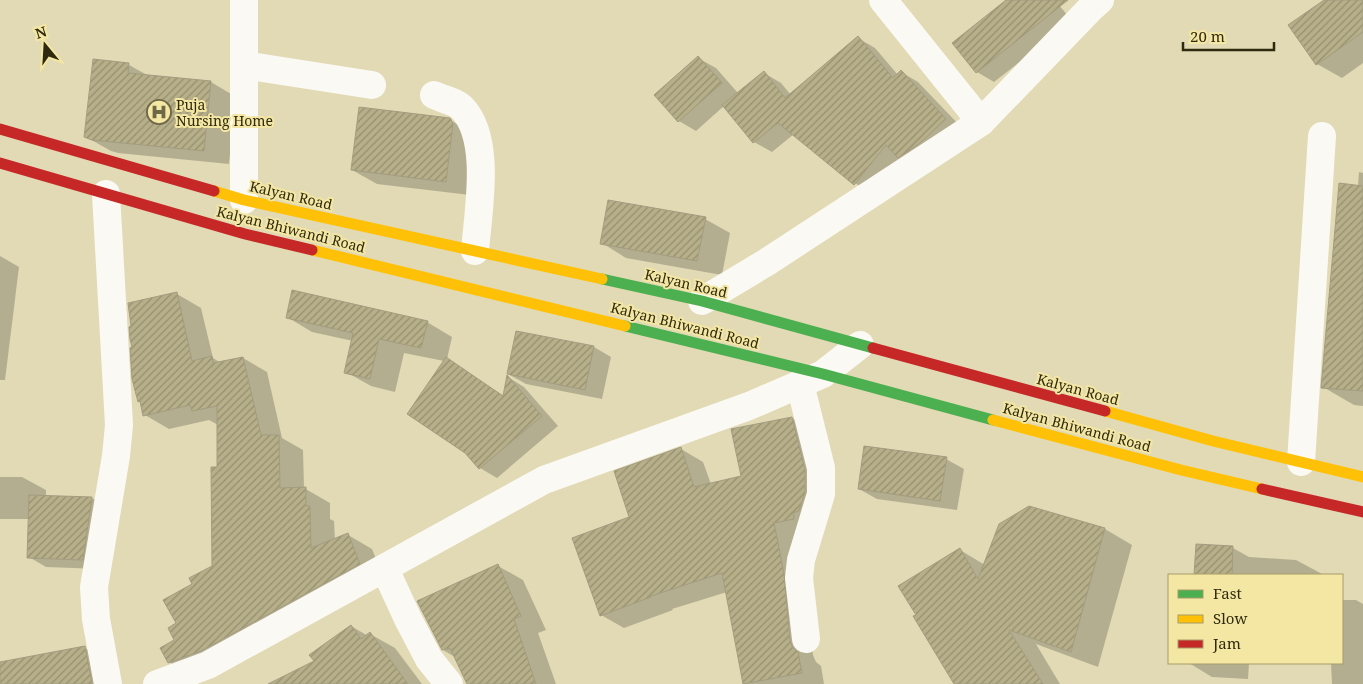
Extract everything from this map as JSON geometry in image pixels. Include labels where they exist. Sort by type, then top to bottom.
[{"type":"highway","name":"Kalyan Road","points":[[0,129],[244,200],[702,301],[1213,441],[1363,477]]},
{"type":"highway","name":"Kalyan Bhiwandi Road","points":[[0,163],[245,234],[811,379],[1181,470],[1363,512]]},
{"type":"street","points":[[244,0],[244,200]]},
{"type":"street","points":[[883,0],[981,122]]},
{"type":"street","points":[[702,301],[766,262],[981,122],[1100,0]]},
{"type":"street","points":[[244,65],[372,84]]},
{"type":"street","points":[[434,96],[461,106],[474,124],[482,169],[475,251]]},
{"type":"street","points":[[1301,462],[1322,136]]},
{"type":"street","points":[[106,194],[119,425],[116,456],[94,587],[96,619],[108,684]]},
{"type":"street","points":[[158,684],[214,675],[385,569],[544,480],[749,406],[811,379],[860,345]]},
{"type":"street","points":[[806,639],[799,578],[801,560],[821,494],[821,468],[811,379]]},
{"type":"street","points":[[385,569],[408,619],[429,658],[448,684]]},
{"type":"building","points":[[1006,0],[1068,0],[976,73],[952,43]]},
{"type":"building","points":[[1324,0],[1363,0],[1363,32],[1316,65],[1288,25]]},
{"type":"building","points":[[858,36],[893,78],[901,70],[946,119],[920,143],[898,158],[886,145],[854,185],[778,123],[753,143],[722,105],[764,71],[785,98]]},
{"type":"building","points":[[698,56],[722,83],[678,122],[654,95]]},
{"type":"building","points":[[93,59],[129,63],[128,73],[211,81],[204,151],[92,140],[84,137]]},
{"type":"building","points":[[359,107],[450,118],[453,123],[446,182],[351,170]]},
{"type":"building","points":[[1339,183],[1363,186],[1363,391],[1321,388]]},
{"type":"building","points":[[608,200],[706,217],[697,261],[600,244]]},
{"type":"building","points":[[292,290],[428,321],[421,348],[379,339],[370,379],[344,373],[353,333],[286,318]]},
{"type":"building","points":[[177,292],[192,361],[212,356],[213,363],[243,357],[261,435],[279,435],[280,488],[306,487],[306,506],[310,506],[311,548],[348,533],[360,564],[201,651],[168,663],[160,648],[174,640],[168,628],[176,623],[163,600],[192,584],[189,578],[212,566],[211,467],[217,467],[217,406],[192,411],[190,405],[143,416],[132,379],[130,348],[132,347],[129,327],[131,326],[128,303]]},
{"type":"building","points":[[516,331],[594,346],[585,390],[507,374]]},
{"type":"building","points":[[446,357],[503,396],[507,375],[542,416],[479,469],[465,453],[407,414]]},
{"type":"building","points":[[792,417],[805,470],[805,492],[799,511],[793,513],[794,519],[774,523],[784,574],[790,641],[793,648],[798,652],[802,673],[743,684],[722,573],[651,596],[600,616],[572,538],[629,517],[614,471],[681,447],[694,487],[741,476],[731,429]]},
{"type":"building","points":[[864,446],[947,457],[940,501],[858,489]]},
{"type":"building","points":[[29,495],[92,497],[83,560],[27,558]]},
{"type":"building","points":[[1029,506],[1105,528],[1071,652],[1009,630],[1043,684],[954,684],[913,616],[916,615],[898,586],[960,548],[978,579],[999,524]]},
{"type":"building","points":[[1196,544],[1233,546],[1232,574],[1194,574]]},
{"type":"building","points":[[498,564],[521,616],[514,619],[536,684],[467,684],[450,648],[442,650],[417,601]]},
{"type":"building","points":[[351,625],[361,639],[370,632],[408,684],[268,684],[314,661],[309,655]]},
{"type":"building","points":[[85,646],[92,684],[0,684],[0,662]]},
{"type":"traffic: fast","points":[[602,279],[702,301],[873,348]]},
{"type":"traffic: fast","points":[[625,326],[823,374],[993,420]]},
{"type":"traffic: slow","points":[[214,191],[244,200],[602,279]]},
{"type":"traffic: slow","points":[[312,250],[625,326]]},
{"type":"traffic: slow","points":[[1105,411],[1213,441],[1363,477]]},
{"type":"traffic: slow","points":[[993,420],[1181,470],[1262,489]]},
{"type":"traffic: jam","points":[[0,129],[214,191]]},
{"type":"traffic: jam","points":[[0,163],[245,234],[312,250]]},
{"type":"traffic: jam","points":[[873,348],[1105,411]]},
{"type":"traffic: jam","points":[[1262,489],[1363,512]]},
{"type":"place","name":"Puja Nursing Home","points":[[159,112]]}]
